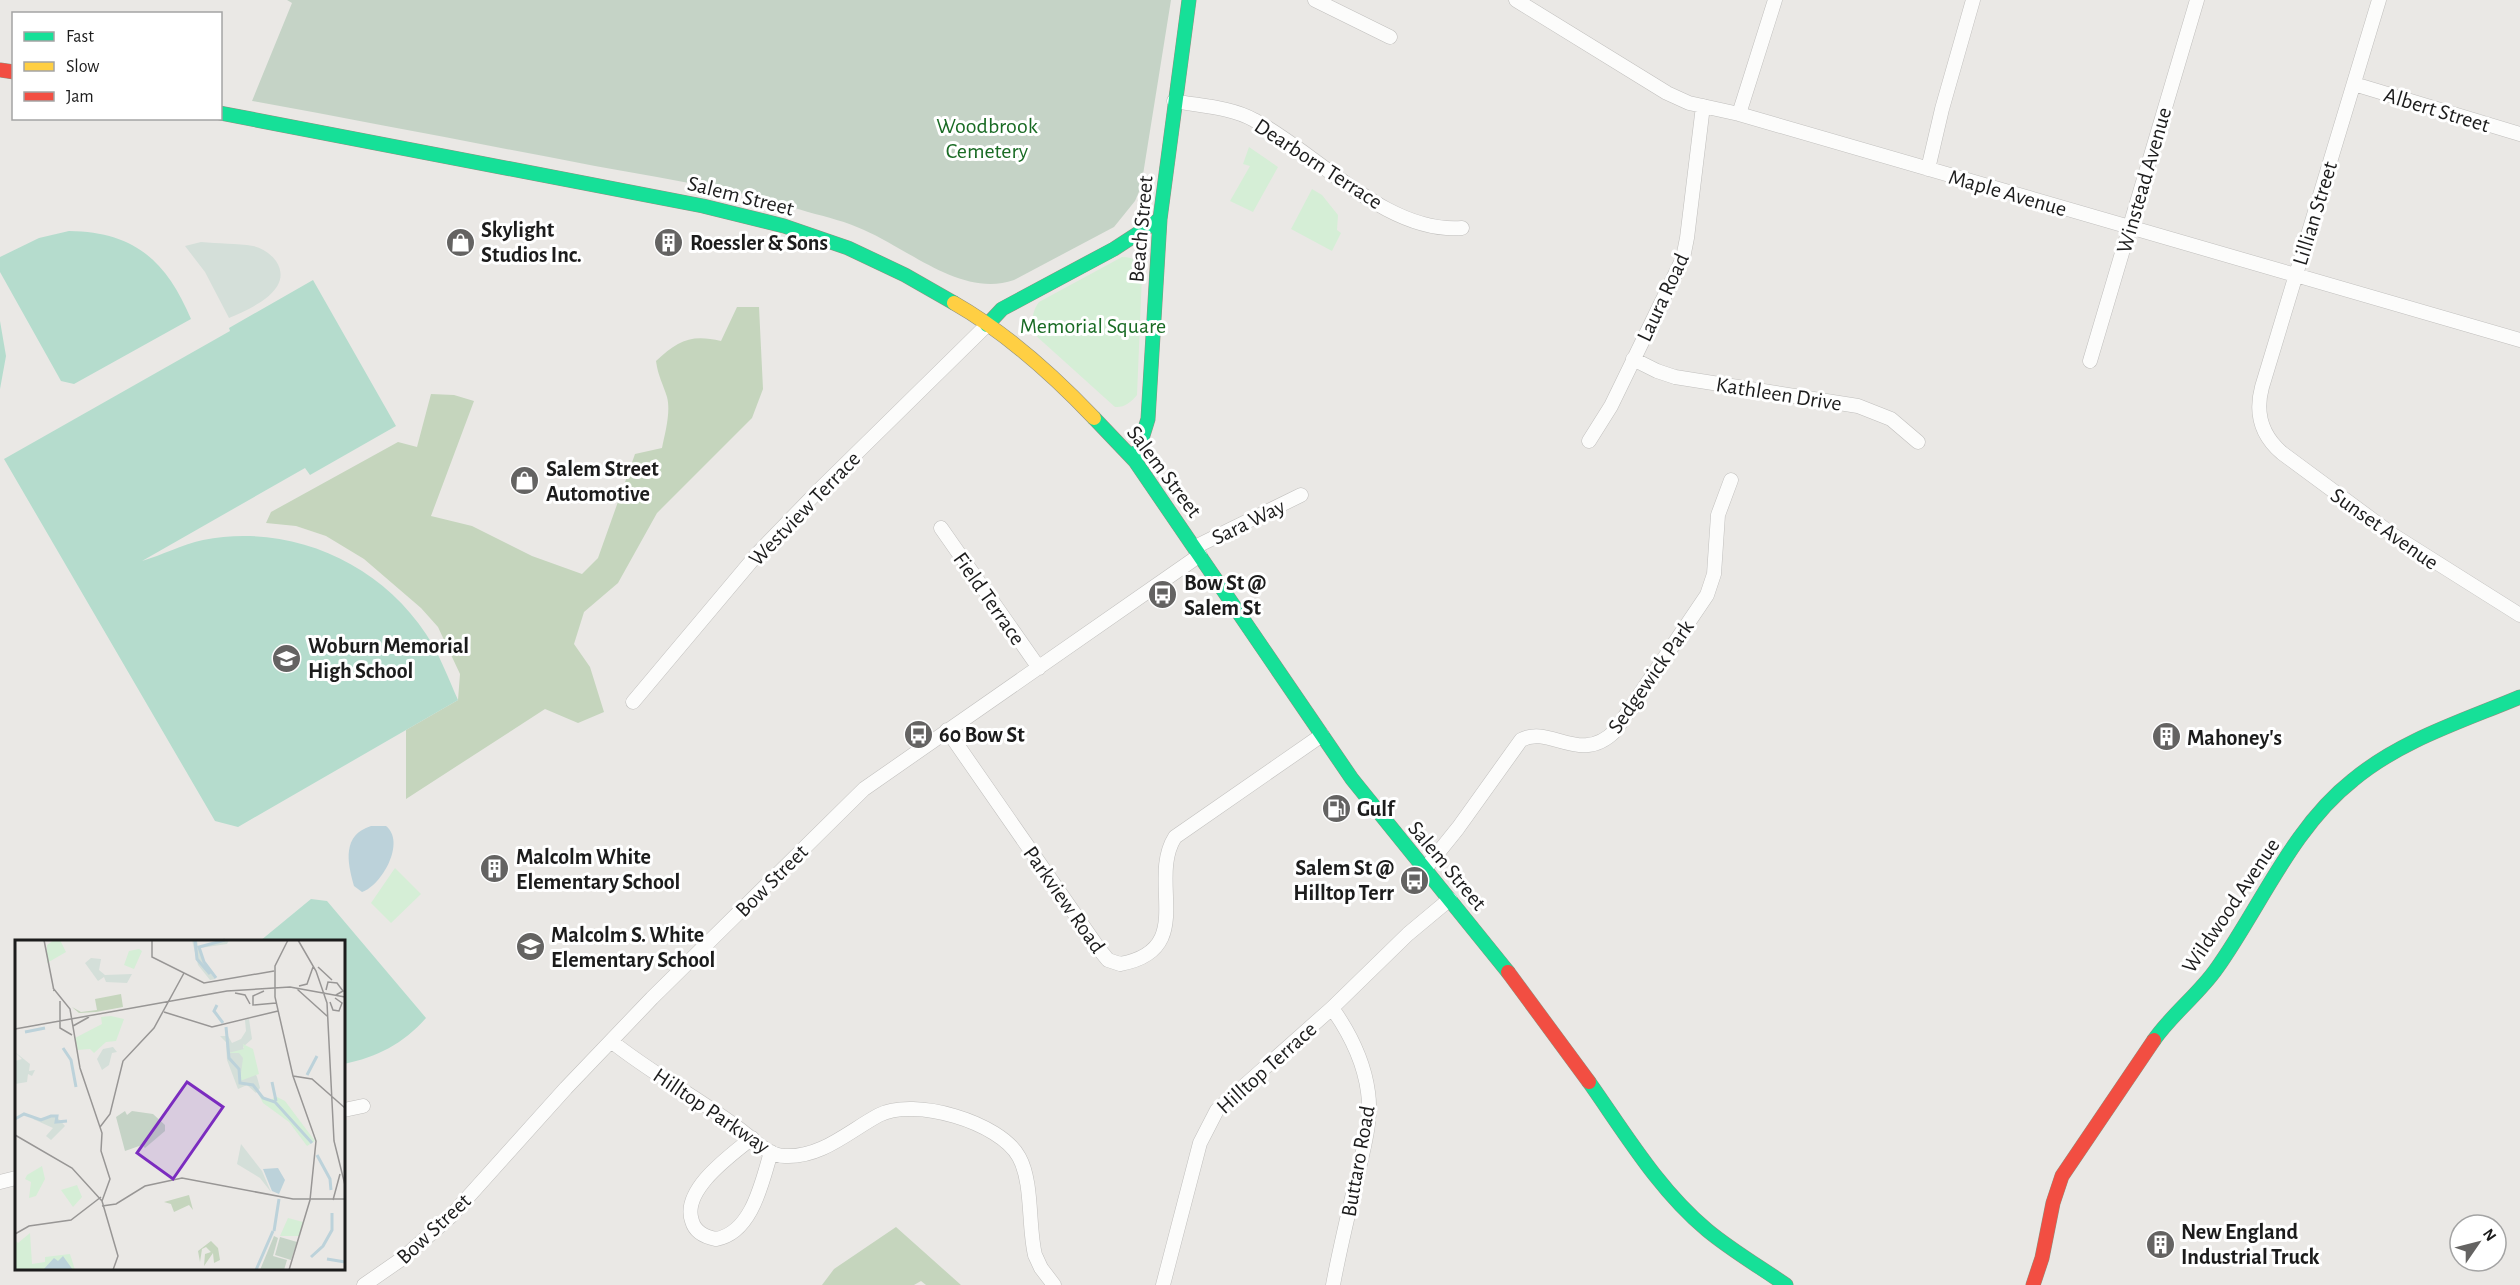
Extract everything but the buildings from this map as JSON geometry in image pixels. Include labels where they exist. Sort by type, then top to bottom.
[{"type":"street","name":"Beach Street","points":[[1135,461],[1148,419],[1160,219],[1189,0]]},
{"type":"street","points":[[1315,0],[1390,37]]},
{"type":"street","name":"Maple Avenue","points":[[1516,0],[1679,99],[1739,114],[2520,340]]},
{"type":"street","points":[[1739,114],[1774,0]]},
{"type":"street","points":[[1928,169],[1942,109],[1973,0]]},
{"type":"street","name":"Winstead Avenue","points":[[2090,361],[2197,0]]},
{"type":"street","name":"Lillian Street","points":[[2262,427],[2258,403],[2379,0]]},
{"type":"street","name":"Albert Street","points":[[2354,84],[2520,134]]},
{"type":"street","name":"Dearborn Terrace","points":[[1174,101],[1249,118],[1376,202],[1426,226],[1442,229],[1462,228]]},
{"type":"street","name":"Laura Road","points":[[1589,441],[1605,417],[1685,252],[1703,106]]},
{"type":"street","name":"Salem Street","points":[[222,113],[704,206],[784,226],[878,261],[951,301],[1026,354],[1067,391],[1135,461],[1368,800],[1450,899],[1537,1010],[1638,1154],[1671,1195],[1707,1230],[1786,1285]]},
{"type":"street","points":[[987,325],[1002,309],[1114,249],[1160,219]]},
{"type":"street","name":"Westview Terrace","points":[[633,702],[759,552],[987,325]]},
{"type":"street","name":"Kathleen Drive","points":[[1633,359],[1657,371],[1675,376],[1858,406],[1891,419],[1918,442]]},
{"type":"street","name":"Sunset Avenue","points":[[2262,427],[2269,441],[2279,451],[2347,502],[2442,567],[2520,615]]},
{"type":"street","name":"Sedgewick Park","points":[[1425,869],[1521,740],[1534,736],[1585,746],[1602,742],[1615,731],[1707,595],[1714,574],[1718,515],[1731,480]]},
{"type":"street","name":"Sara Way","points":[[1197,551],[1301,495]]},
{"type":"street","name":"Field Terrace","points":[[941,528],[1039,668]]},
{"type":"street","name":"Bow Street","points":[[364,1285],[403,1258],[451,1216],[611,1041],[876,778],[1039,668],[1197,551]]},
{"type":"street","name":"Wildwood Avenue","points":[[2033,1285],[2044,1260],[2052,1206],[2062,1176],[2159,1033],[2205,983],[2224,958],[2294,847],[2319,813],[2352,780],[2388,754],[2520,697]]},
{"type":"street","name":"Parkview Road","points":[[947,730],[1098,949],[1108,960],[1120,964],[1143,956],[1162,941],[1165,928],[1168,853],[1175,837],[1322,735]]},
{"type":"street","name":"Hilltop Terrace","points":[[1163,1285],[1200,1143],[1213,1116],[1232,1095],[1332,1008],[1408,934],[1450,899]]},
{"type":"street","name":"Buttaro Road","points":[[1332,1008],[1350,1038],[1366,1081],[1369,1099],[1367,1131],[1333,1285]]},
{"type":"street","name":"Hilltop Parkway","points":[[611,1041],[771,1152],[782,1156],[814,1151],[844,1137],[885,1112],[906,1108],[931,1110],[986,1129],[1006,1141],[1019,1157],[1024,1173],[1035,1255],[1041,1268],[1054,1285]]},
{"type":"street","points":[[345,1110],[363,1106]]},
{"type":"street","points":[[752,1138],[707,1177],[694,1196],[690,1217],[699,1233],[716,1239],[731,1234],[738,1228],[759,1191],[771,1152]]},
{"type":"street","points":[[0,1182],[15,1178]]},
{"type":"green space","name":"Woodbrook Cemetery","points":[[287,0],[1171,0],[1141,187],[1135,201],[1114,227],[1014,280],[995,284],[976,283],[956,277],[857,227],[756,197],[252,101],[292,3]]},
{"type":"green space","points":[[1249,147],[1278,167],[1253,212],[1230,201],[1250,166],[1243,164]]},
{"type":"green space","points":[[1312,189],[1322,195],[1338,215],[1337,230],[1341,233],[1332,251],[1291,229]]},
{"type":"green space","points":[[69,231],[112,237],[145,253],[171,280],[191,319],[74,384],[61,381],[0,272],[0,257],[39,238]]},
{"type":"green space","name":"Memorial Square","points":[[1122,257],[1136,261],[1142,275],[1137,395],[1127,404],[1115,407],[1034,334],[1032,321],[1039,302]]},
{"type":"green space","points":[[313,280],[396,426],[310,475],[305,468],[142,561],[195,542],[235,536],[267,537],[298,543],[328,553],[357,568],[383,586],[406,608],[431,642],[458,700],[238,827],[215,821],[4,459],[230,331],[229,328]]},
{"type":"green space","points":[[737,307],[759,307],[763,389],[752,418],[657,513],[618,583],[584,612],[574,644],[590,667],[604,712],[578,723],[545,709],[406,799],[406,730],[458,700],[460,674],[438,627],[421,608],[364,559],[326,536],[296,526],[266,523],[271,512],[398,442],[417,447],[431,394],[454,395],[474,401],[431,516],[472,526],[532,556],[582,574],[598,558],[635,454],[662,448],[668,403],[656,361],[671,348],[685,341],[701,338],[721,341]]},
{"type":"green space","points":[[0,321],[6,356],[0,389]]},
{"type":"green space","points":[[395,868],[421,894],[391,923],[371,903]]},
{"type":"green space","points":[[311,899],[327,901],[426,1018],[408,1035],[389,1048],[368,1058],[345,1064],[345,940],[261,940]]},
{"type":"green space","points":[[896,1227],[961,1285],[926,1285],[921,1281],[914,1285],[822,1285],[834,1269]]},
{"type":"shaded area","points":[[201,242],[256,247],[272,256],[276,261],[280,271],[280,281],[268,297],[229,318],[205,272],[185,246]]},
{"type":"water","points":[[371,826],[386,826],[392,833],[394,842],[384,872],[370,888],[362,892],[354,886],[349,850],[355,836]]},
{"type":"traffic: fast","points":[[1135,461],[1148,419],[1160,219],[1189,0]]},
{"type":"traffic: fast","points":[[222,113],[703,206],[784,226],[848,248],[905,275],[954,303]]},
{"type":"traffic: fast","points":[[987,325],[1002,309],[1114,249],[1160,219]]},
{"type":"traffic: fast","points":[[1094,418],[1135,461],[1352,779],[1508,972]]},
{"type":"traffic: fast","points":[[2154,1040],[2217,968],[2295,844],[2331,799],[2372,766],[2412,742],[2520,697]]},
{"type":"traffic: fast","points":[[1589,1082],[1643,1160],[1689,1214],[1726,1244],[1786,1285]]},
{"type":"traffic: slow","points":[[954,303],[992,327],[1028,355],[1094,418]]},
{"type":"traffic: jam","points":[[0,70],[12,72]]},
{"type":"traffic: jam","points":[[1508,972],[1589,1082]]},
{"type":"traffic: jam","points":[[2033,1285],[2062,1176],[2154,1040]]},
{"type":"place","name":"Skylight Studios Inc.","points":[[460,242]]},
{"type":"place","name":"Roessler & Sons","points":[[669,242]]},
{"type":"place","name":"Salem Street Automotive","points":[[525,481]]},
{"type":"place","name":"Bow St @ Salem St","points":[[1163,595]]},
{"type":"place","name":"Woburn Memorial High School","points":[[287,658]]},
{"type":"place","name":"60 Bow St","points":[[918,734]]},
{"type":"place","name":"Mahoney's","points":[[2166,737]]},
{"type":"place","name":"Gulf","points":[[1336,808]]},
{"type":"place","name":"Malcolm White Elementary School","points":[[495,869]]},
{"type":"place","name":"Salem St @ Hilltop Terr","points":[[1415,880]]},
{"type":"place","name":"Malcolm S. White Elementary School","points":[[530,947]]},
{"type":"place","name":"New England Industrial Truck","points":[[2160,1244]]}]
